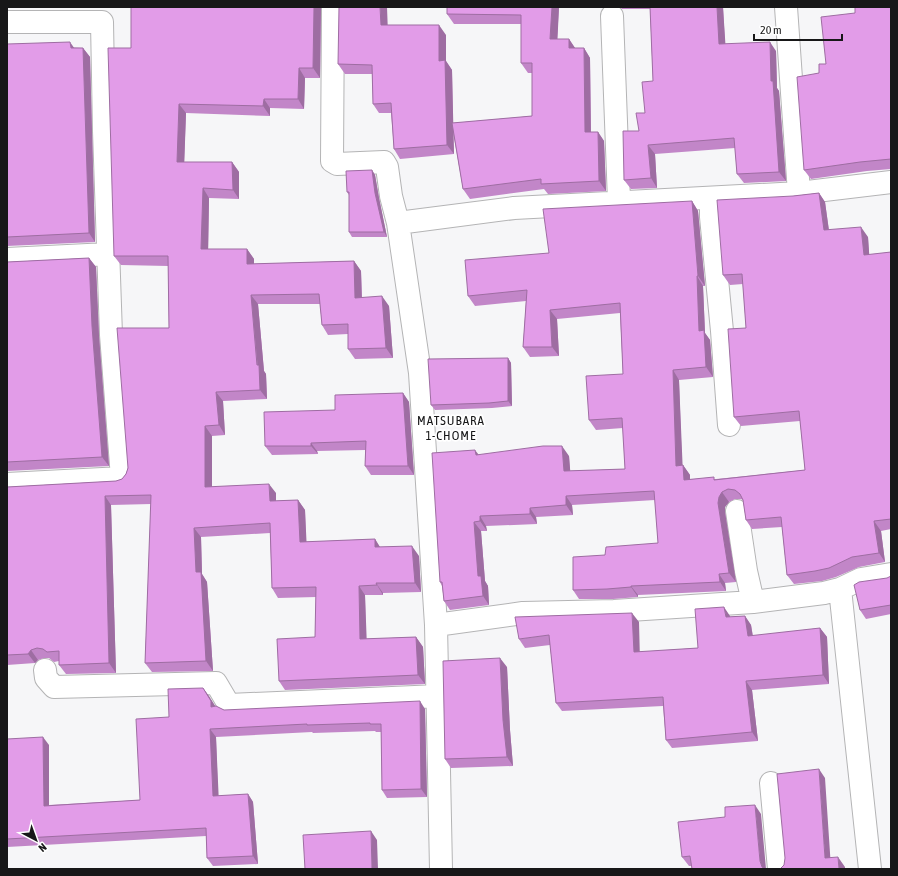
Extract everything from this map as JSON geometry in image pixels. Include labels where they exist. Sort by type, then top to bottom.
[{"type":"street","points":[[332,7],[332,161],[337,164],[384,162],[387,167],[391,196],[398,223],[402,262],[420,373],[436,625],[441,869]]},
{"type":"street","points":[[786,7],[799,193]]},
{"type":"street","points":[[612,16],[619,201]]},
{"type":"street","points":[[7,484],[122,478],[111,335],[102,22],[14,17]]},
{"type":"street","points":[[398,223],[514,208],[619,201],[799,193],[891,182]]},
{"type":"street","points":[[711,198],[711,218],[729,425]]},
{"type":"street","points":[[7,259],[108,254]]},
{"type":"street","points":[[737,511],[746,571],[753,602]]},
{"type":"street","points":[[436,625],[523,613],[614,611],[753,602],[824,593],[840,589],[861,579],[891,574]]},
{"type":"street","points":[[840,589],[870,869]]},
{"type":"street","points":[[46,670],[46,678],[54,686],[216,683],[229,705],[438,696]]},
{"type":"street","points":[[771,783],[779,869]]},
{"type":"building","points":[[131,7],[314,7],[313,68],[299,68],[298,99],[264,99],[263,106],[179,104],[177,162],[232,162],[233,190],[203,188],[201,249],[247,249],[247,264],[354,261],[355,298],[382,296],[386,348],[348,349],[348,324],[322,325],[319,294],[251,295],[257,365],[259,365],[260,390],[216,392],[219,425],[205,426],[205,487],[269,484],[270,501],[298,500],[300,542],[375,539],[375,547],[412,546],[415,583],[376,583],[377,585],[359,586],[360,639],[416,637],[418,675],[279,681],[277,639],[315,637],[316,587],[272,588],[270,523],[194,528],[196,572],[201,572],[206,661],[145,663],[151,495],[105,496],[109,663],[59,665],[59,651],[47,652],[43,649],[37,648],[31,650],[28,654],[7,655],[7,487],[116,481],[122,479],[128,468],[117,328],[169,328],[168,256],[114,256],[108,48],[131,48]]},
{"type":"building","points":[[339,7],[380,7],[381,25],[439,25],[439,61],[445,60],[447,145],[394,149],[391,103],[373,104],[372,65],[338,64]]},
{"type":"building","points":[[447,7],[552,7],[550,39],[569,39],[569,48],[584,48],[585,132],[598,132],[599,181],[541,184],[541,179],[463,189],[452,123],[532,116],[532,63],[521,63],[521,15],[447,14]]},
{"type":"building","points":[[650,7],[717,7],[719,44],[770,42],[771,81],[773,81],[779,172],[737,174],[734,138],[648,145],[651,178],[624,180],[623,131],[639,131],[636,113],[645,113],[642,82],[653,81]]},
{"type":"building","points":[[855,7],[891,7],[891,159],[804,170],[797,77],[819,73],[819,64],[826,64],[821,17],[855,13]]},
{"type":"building","points":[[70,42],[71,48],[83,48],[89,233],[7,237],[7,44]]},
{"type":"building","points":[[372,170],[375,193],[384,232],[349,232],[349,192],[347,192],[346,171]]},
{"type":"building","points":[[819,193],[824,230],[861,227],[864,255],[891,252],[891,519],[874,521],[879,553],[852,557],[829,568],[787,575],[781,517],[746,520],[743,500],[740,494],[735,490],[728,489],[722,492],[718,503],[729,573],[719,574],[720,582],[573,590],[573,557],[605,555],[606,547],[658,543],[654,491],[566,496],[566,505],[530,508],[530,514],[480,516],[480,521],[474,522],[478,576],[481,576],[483,596],[444,601],[442,582],[440,582],[432,453],[475,450],[476,455],[543,446],[562,446],[564,471],[625,469],[622,418],[589,420],[586,376],[623,374],[620,303],[550,310],[552,347],[523,347],[527,290],[468,296],[465,260],[549,253],[543,209],[692,201],[698,276],[699,331],[704,330],[706,367],[673,370],[676,466],[683,465],[684,480],[714,477],[714,480],[805,470],[799,411],[734,417],[728,329],[746,328],[742,274],[723,275],[717,200],[793,196]]},
{"type":"building","points":[[89,258],[92,326],[102,457],[7,462],[7,262]]},
{"type":"building","points":[[508,358],[508,401],[431,405],[428,359]]},
{"type":"building","points":[[403,393],[408,466],[365,466],[366,441],[311,443],[311,446],[265,446],[264,412],[335,410],[335,395]]},
{"type":"building","points":[[891,576],[891,605],[860,610],[854,585],[859,582],[887,578]]},
{"type":"building","points":[[724,607],[726,617],[745,616],[748,636],[820,628],[823,675],[746,681],[752,732],[666,740],[663,697],[556,703],[549,635],[519,639],[515,617],[632,613],[634,652],[698,648],[695,609]]},
{"type":"building","points":[[500,658],[503,720],[507,757],[445,759],[443,661]]},
{"type":"building","points":[[203,688],[211,701],[211,707],[216,706],[224,710],[420,701],[421,789],[382,790],[381,724],[307,724],[210,729],[213,796],[248,794],[253,856],[207,858],[206,828],[7,839],[7,739],[43,737],[44,806],[140,800],[136,719],[169,717],[168,689]]},
{"type":"building","points":[[819,769],[825,858],[838,857],[839,869],[780,869],[784,865],[785,858],[777,774]]},
{"type":"building","points":[[755,805],[760,861],[762,867],[765,869],[692,869],[690,856],[682,857],[678,822],[725,817],[725,807]]},
{"type":"building","points":[[371,831],[372,869],[305,869],[303,835]]},
{"type":"district","name":"MATSUBARA 1-CHOME","points":[[451,428]]}]
